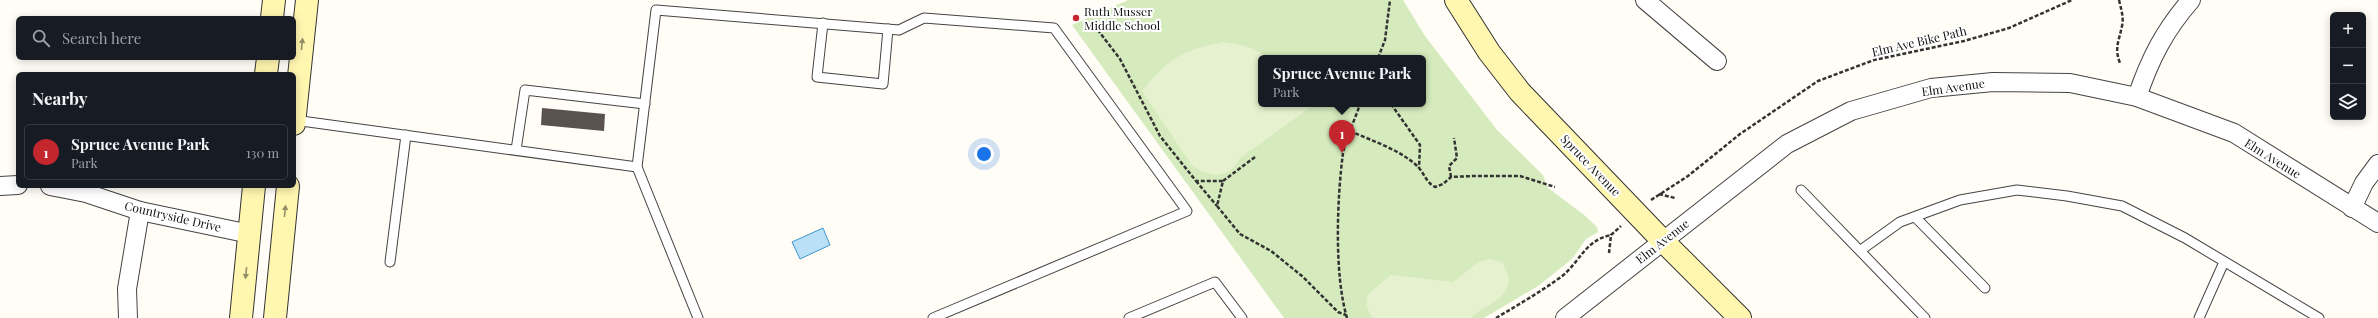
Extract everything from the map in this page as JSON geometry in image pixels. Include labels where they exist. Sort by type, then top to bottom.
[{"type":"street","points":[[272,16],[274,0]]},
{"type":"street","points":[[296,102],[307,0]]},
{"type":"street","name":"Spruce Avenue","points":[[1456,0],[1490,52],[1520,92],[1662,240],[1740,318]]},
{"type":"street","points":[[1645,0],[1717,61]]},
{"type":"street","points":[[2137,97],[2147,70],[2171,23],[2191,0]]},
{"type":"street","points":[[266,72],[268,60]]},
{"type":"street","name":"Elm Avenue","points":[[1565,318],[1662,240],[1787,144],[1851,111],[1931,88],[1992,82],[2070,83],[2137,97],[2234,133],[2378,223]]},
{"type":"street","points":[[2352,208],[2364,183],[2378,164]]},
{"type":"street","points":[[0,186],[16,185]]},
{"type":"street","name":"Countryside Drive","points":[[60,188],[86,193],[140,211],[250,234]]},
{"type":"street","points":[[241,318],[254,188]]},
{"type":"street","points":[[275,318],[288,188]]},
{"type":"street","points":[[128,318],[127,289],[140,211]]},
{"type":"lane","points":[[698,318],[637,167],[656,10],[899,30],[924,18],[1054,28],[1187,211],[932,318]]},
{"type":"lane","points":[[823,24],[818,77],[883,84],[888,29]]},
{"type":"lane","points":[[516,150],[525,90],[645,104]]},
{"type":"lane","points":[[296,120],[637,167]]},
{"type":"lane","points":[[390,262],[406,135]]},
{"type":"lane","points":[[1801,190],[1861,250],[1925,318]]},
{"type":"lane","points":[[1861,250],[1900,222],[1960,200],[2017,190],[2067,196],[2122,206],[2185,238],[2319,318]]},
{"type":"lane","points":[[1915,217],[1985,288]]},
{"type":"lane","points":[[2199,318],[2224,262]]},
{"type":"lane","points":[[1129,318],[1215,282],[1242,318]]},
{"type":"path","points":[[1379,55],[1385,40],[1390,0]]},
{"type":"path","name":"Elm Ave Bike Path","points":[[1675,198],[1658,194],[1688,176],[1740,134],[1818,81],[1874,60],[1964,41],[2009,28],[2072,0]]},
{"type":"path","points":[[2119,0],[2122,12],[2122,24],[2116,44],[2116,53],[2120,63]]},
{"type":"path","points":[[1094,26],[1120,59],[1160,136],[1240,234],[1271,251],[1302,276],[1338,312],[1347,317]]},
{"type":"path","points":[[1347,317],[1340,273],[1339,222],[1344,152],[1359,107]]},
{"type":"path","points":[[1393,107],[1420,144],[1419,168]]},
{"type":"path","points":[[1350,131],[1400,155],[1419,168],[1428,183],[1435,187],[1443,184],[1451,177],[1520,176],[1555,187]]},
{"type":"path","points":[[1451,177],[1449,166],[1457,158],[1454,138]]},
{"type":"path","points":[[1196,181],[1223,181],[1255,157]]},
{"type":"path","points":[[1217,206],[1223,181]]},
{"type":"path","points":[[1496,318],[1528,300],[1562,276],[1577,262],[1588,245],[1599,238],[1611,235],[1609,253]]},
{"type":"green space","points":[[1128,0],[1403,0],[1425,36],[1497,130],[1543,175],[1548,188],[1583,214],[1597,227],[1598,232],[1586,239],[1572,259],[1538,286],[1484,318],[1284,318],[1072,25]]},
{"type":"green space","points":[[1223,42],[1246,46],[1265,55],[1258,55],[1258,107],[1311,107],[1239,159],[1229,171],[1217,175],[1204,172],[1191,164],[1142,91],[1169,63],[1186,53],[1208,45]]},
{"type":"green space","points":[[1490,259],[1502,262],[1507,273],[1508,282],[1506,290],[1495,302],[1470,318],[1373,318],[1368,310],[1367,295],[1391,275],[1453,282],[1479,262]]},
{"type":"water","points":[[823,228],[830,245],[800,259],[792,242]]},
{"type":"building","points":[[542,108],[605,114],[604,131],[541,125]]},
{"type":"place","name":"Ruth Musser Middle School","points":[[1076,18]]},
{"type":"place","name":"Spruce Avenue Park","points":[[1342,153]]}]
